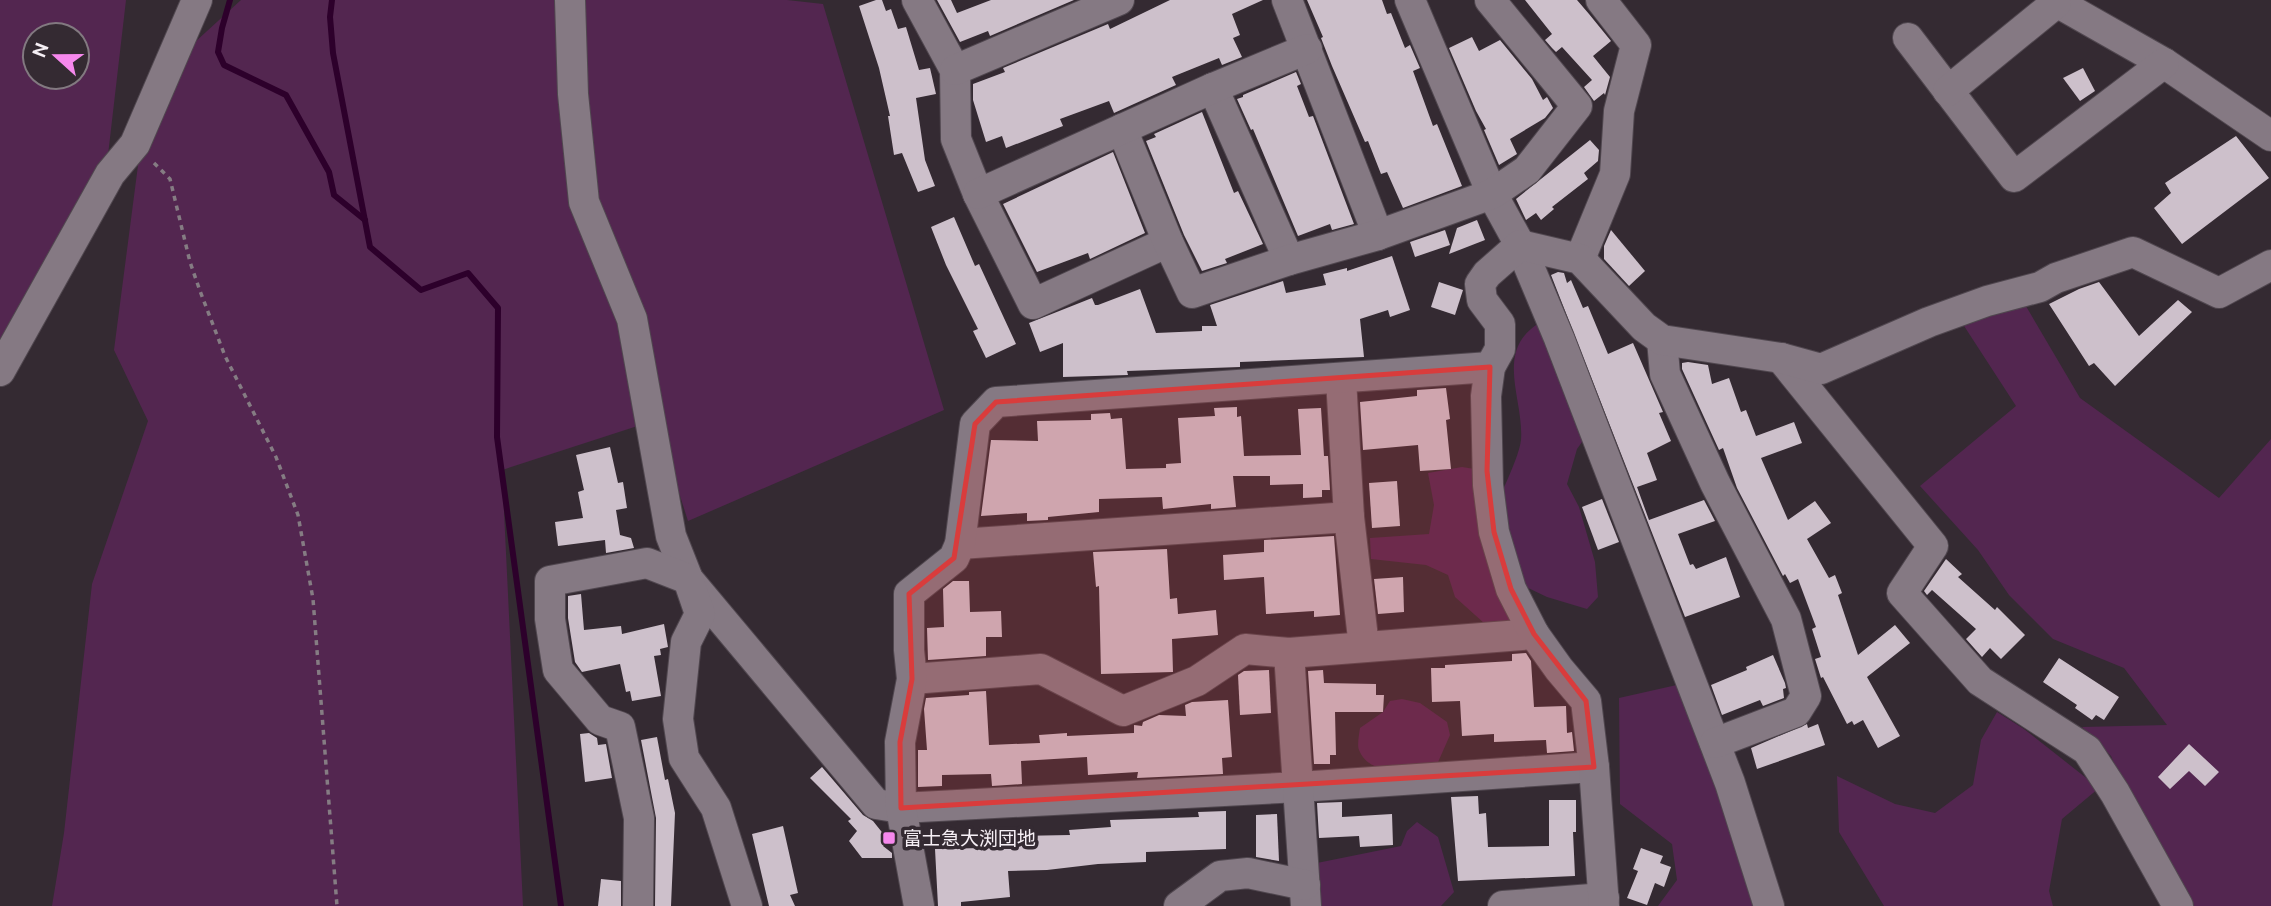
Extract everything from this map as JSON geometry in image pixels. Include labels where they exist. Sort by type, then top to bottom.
[{"type":"street","points":[[0,371],[110,174],[135,144],[197,0]]},
{"type":"street","points":[[569,0],[573,94],[584,202],[632,320],[671,536],[700,614],[686,642],[678,719],[684,758],[716,807],[747,906]]},
{"type":"street","points":[[917,0],[955,70],[956,139],[978,194],[1033,304],[1168,243]]},
{"type":"street","points":[[955,70],[1119,0]]},
{"type":"street","points":[[1287,0],[1378,235]]},
{"type":"street","points":[[1410,0],[1492,194],[1520,245],[1559,338],[1730,783],[1769,906]]},
{"type":"street","points":[[1122,129],[1168,243],[1192,293],[1289,260],[1378,235],[1492,194],[1527,170],[1577,106],[1490,0]]},
{"type":"street","points":[[1580,259],[1615,174],[1619,111],[1636,45],[1601,0]]},
{"type":"street","points":[[1948,91],[2055,1],[2164,63],[2271,136]]},
{"type":"street","points":[[1908,38],[2014,177],[2164,63]]},
{"type":"street","points":[[978,194],[1213,88],[1307,49]]},
{"type":"street","points":[[1213,88],[1289,260]]},
{"type":"street","points":[[1520,245],[1580,259],[1644,327],[1662,340],[1782,358],[1821,369],[1929,322],[1987,301],[2040,287],[2056,278],[2133,252],[2219,293],[2271,265]]},
{"type":"street","points":[[1503,906],[1604,902],[1586,701],[1534,634],[1511,589],[1494,532],[1487,471],[1486,396],[1490,367],[1500,349],[1500,324],[1482,300],[1480,284],[1487,274],[1520,245]]},
{"type":"street","points":[[1662,340],[1665,374],[1715,483],[1786,620],[1806,696],[1797,712],[1715,743]]},
{"type":"street","points":[[1782,358],[1933,546],[1902,593],[1980,681],[2087,750],[2115,793],[2178,906]]},
{"type":"street","points":[[919,906],[901,808],[900,742],[912,679],[909,594],[954,558],[960,544],[975,424],[996,402],[1490,367]]},
{"type":"street","points":[[1341,379],[1349,517],[1364,648]]},
{"type":"street","points":[[960,544],[1349,517]]},
{"type":"street","points":[[638,906],[639,818],[620,727],[600,720],[558,670],[550,619],[550,581],[647,563],[688,579],[876,804],[901,808],[1299,787],[1594,767]]},
{"type":"street","points":[[912,679],[1041,669],[1123,711],[1197,681],[1245,649],[1289,653],[1534,634]]},
{"type":"street","points":[[1182,905],[1220,876],[1248,873],[1306,895],[1289,653]]},
{"type":"path","points":[[135,144],[170,179],[190,262],[200,291],[225,356],[276,457],[298,515],[313,599],[337,906]]},
{"type":"highlighted area","points":[[1490,367],[1487,471],[1494,532],[1511,589],[1534,634],[1586,701],[1594,767],[901,808],[900,742],[912,679],[909,594],[954,558],[975,424],[996,402]]},
{"type":"shaded area","points":[[0,0],[126,0],[108,155],[0,355]]},
{"type":"shaded area","points":[[241,0],[787,0],[823,4],[944,410],[688,521],[656,420],[502,470],[523,906],[52,906],[64,833],[92,584],[148,421],[114,350],[143,127],[183,53]]},
{"type":"shaded area","points":[[2017,291],[2080,398],[2219,498],[2271,439],[2271,906],[2190,906],[2144,835],[2111,756],[2082,727],[2167,725],[2124,668],[2053,639],[2009,595],[1978,550],[1920,486],[2016,406],[1955,312]]},
{"type":"shaded area","points":[[1536,325],[1559,338],[1592,428],[1577,449],[1567,484],[1579,507],[1595,562],[1598,597],[1587,609],[1547,597],[1524,586],[1525,635],[1494,632],[1455,597],[1448,575],[1426,565],[1371,559],[1370,538],[1429,534],[1434,505],[1428,473],[1462,467],[1487,471],[1497,505],[1521,440],[1514,378],[1517,349]]},
{"type":"shaded area","points":[[1690,682],[1762,906],[1658,906],[1677,880],[1672,844],[1620,804],[1619,698]]},
{"type":"shaded area","points":[[1402,699],[1420,703],[1447,722],[1450,735],[1435,769],[1382,769],[1364,759],[1359,750],[1360,728],[1383,712],[1390,701]]},
{"type":"shaded area","points":[[1997,712],[2024,729],[2099,788],[2062,819],[2049,891],[2053,906],[1884,906],[1839,832],[1837,776],[1895,804],[1935,813],[1973,785],[1981,740]]},
{"type":"shaded area","points":[[1417,822],[1438,837],[1454,892],[1441,906],[1309,906],[1312,864],[1401,846],[1407,831]]},
{"type":"building","points":[[882,0],[886,11],[891,9],[898,29],[906,27],[919,70],[930,68],[936,94],[916,98],[925,160],[935,186],[918,192],[902,153],[894,155],[890,116],[879,68],[859,6]]},
{"type":"building","points":[[937,0],[951,0],[957,13],[991,0],[1074,0],[990,36],[988,31],[960,42]]},
{"type":"building","points":[[1170,0],[1263,0],[1232,14],[1240,35],[1233,38],[1242,57],[1222,65],[1219,58],[1172,77],[1176,85],[1114,113],[1109,101],[1060,119],[1063,126],[1006,148],[1002,136],[986,142],[973,100],[973,84],[1005,72],[1003,68],[1108,24],[1110,29]]},
{"type":"building","points":[[1307,0],[1382,0],[1387,14],[1391,13],[1405,48],[1410,45],[1420,68],[1413,71],[1433,126],[1437,124],[1462,186],[1403,208],[1387,172],[1381,174],[1368,141],[1365,142]]},
{"type":"building","points":[[1525,0],[1577,0],[1589,14],[1611,41],[1593,56],[1610,77],[1605,95],[1604,93],[1594,101],[1584,87],[1592,80],[1562,47],[1556,52],[1545,40],[1552,34]]},
{"type":"building","points":[[1472,37],[1479,51],[1500,40],[1532,79],[1543,100],[1547,97],[1553,108],[1545,118],[1510,139],[1517,154],[1499,165],[1484,130],[1486,129],[1449,48]]},
{"type":"building","points":[[2083,68],[2095,91],[2080,101],[2063,78]]},
{"type":"building","points":[[1296,72],[1301,84],[1297,86],[1309,117],[1313,116],[1354,224],[1332,230],[1330,224],[1298,236],[1253,129],[1251,130],[1237,99]]},
{"type":"building","points":[[1202,112],[1234,193],[1238,191],[1263,244],[1225,259],[1227,263],[1202,271],[1184,235],[1146,141],[1156,137],[1154,134]]},
{"type":"building","points":[[2236,136],[2269,178],[2182,244],[2154,208],[2171,193],[2165,183]]},
{"type":"building","points":[[1590,140],[1599,150],[1598,161],[1584,173],[1588,179],[1552,207],[1554,209],[1541,220],[1536,213],[1526,220],[1516,199]]},
{"type":"building","points":[[1113,152],[1145,233],[1090,259],[1088,253],[1037,272],[1003,204]]},
{"type":"building","points":[[954,217],[975,266],[979,264],[1016,344],[986,358],[973,331],[978,329],[946,265],[931,227]]},
{"type":"building","points":[[1477,220],[1485,240],[1449,254],[1457,228]]},
{"type":"building","points":[[1445,230],[1450,245],[1415,257],[1410,242]]},
{"type":"building","points":[[1611,230],[1645,271],[1629,286],[1604,259],[1604,246]]},
{"type":"building","points":[[1392,256],[1410,310],[1390,317],[1388,310],[1360,319],[1364,357],[1240,362],[1240,367],[1127,371],[1128,375],[1063,377],[1063,343],[1040,352],[1029,323],[1092,298],[1095,305],[1098,305],[1140,289],[1156,333],[1202,331],[1202,326],[1217,326],[1210,305],[1283,281],[1286,293],[1326,285],[1323,274],[1347,268],[1347,271]]},
{"type":"building","points":[[1564,273],[1567,283],[1571,280],[1583,308],[1588,306],[1608,354],[1633,343],[1663,412],[1659,413],[1671,441],[1647,453],[1657,480],[1637,487],[1649,520],[1704,500],[1715,521],[1678,534],[1690,565],[1693,564],[1696,569],[1726,557],[1740,597],[1685,617],[1551,275]]},
{"type":"building","points":[[1439,282],[1463,290],[1455,315],[1431,307]]},
{"type":"building","points":[[2099,282],[2139,336],[2178,300],[2192,312],[2115,386],[2094,363],[2089,366],[2049,304]]},
{"type":"building","points":[[1682,363],[1708,365],[1712,384],[1729,378],[1741,412],[1746,410],[1756,436],[1794,422],[1802,443],[1761,458],[1788,520],[1815,501],[1831,523],[1807,539],[1829,578],[1835,575],[1842,593],[1838,595],[1858,655],[1895,625],[1910,643],[1867,677],[1900,736],[1878,748],[1863,720],[1854,725],[1852,721],[1847,724],[1823,677],[1821,678],[1815,659],[1821,657],[1812,629],[1816,627],[1798,579],[1790,583],[1785,574],[1783,576],[1737,488],[1723,448],[1719,450],[1682,369]]},
{"type":"building","points":[[1446,388],[1451,469],[1420,471],[1418,445],[1363,450],[1360,402],[1417,396],[1417,390]]},
{"type":"building","points":[[1237,407],[1237,417],[1241,416],[1244,456],[1301,455],[1298,409],[1321,408],[1324,456],[1328,456],[1330,490],[1322,490],[1322,497],[1303,498],[1303,484],[1270,485],[1270,476],[1233,476],[1236,507],[1211,509],[1211,504],[1163,509],[1162,497],[1099,499],[1099,512],[1048,517],[1048,520],[1027,521],[1027,513],[981,516],[991,440],[1038,441],[1037,421],[1091,420],[1091,414],[1110,413],[1111,419],[1122,418],[1126,469],[1166,468],[1166,464],[1181,463],[1178,418],[1215,416],[1214,408]]},
{"type":"building","points":[[610,447],[618,483],[623,482],[627,508],[616,510],[620,535],[631,538],[634,548],[606,553],[605,540],[558,546],[555,522],[583,518],[578,492],[584,490],[576,455]]},
{"type":"building","points":[[1397,481],[1400,526],[1372,528],[1369,483]]},
{"type":"building","points":[[1602,499],[1619,542],[1598,550],[1582,507]]},
{"type":"building","points":[[1334,536],[1340,615],[1314,617],[1314,611],[1266,614],[1264,577],[1224,580],[1223,555],[1264,552],[1264,540]]},
{"type":"building","points":[[1167,549],[1170,599],[1177,598],[1178,614],[1216,610],[1218,635],[1172,639],[1173,672],[1101,674],[1099,586],[1096,587],[1093,552]]},
{"type":"building","points":[[1946,559],[1962,574],[1958,577],[1995,610],[1997,607],[2025,635],[2001,659],[1990,648],[1982,657],[1966,639],[1976,629],[1932,590],[1927,595],[1924,591]]},
{"type":"building","points":[[1403,577],[1404,612],[1378,614],[1374,579]]},
{"type":"building","points":[[953,581],[969,581],[970,612],[1001,611],[1002,637],[986,637],[986,656],[928,660],[927,628],[944,627],[943,589]]},
{"type":"building","points":[[581,594],[584,630],[621,626],[622,634],[664,624],[668,647],[660,649],[661,655],[654,656],[661,696],[632,701],[630,691],[626,692],[620,664],[582,672],[575,662],[568,618],[568,596]]},
{"type":"building","points":[[1526,653],[1531,661],[1534,707],[1566,706],[1567,733],[1572,732],[1574,751],[1547,753],[1546,740],[1494,742],[1494,734],[1462,736],[1460,701],[1432,702],[1431,668],[1512,661],[1512,654]]},
{"type":"building","points":[[1773,655],[1785,683],[1784,698],[1763,706],[1760,700],[1722,715],[1711,685],[1747,670],[1746,667]]},
{"type":"building","points":[[2059,658],[2119,697],[2104,720],[2096,715],[2092,720],[2075,708],[2077,705],[2043,682]]},
{"type":"building","points":[[1269,670],[1271,713],[1240,715],[1238,675],[1244,671]]},
{"type":"building","points":[[1323,670],[1324,683],[1376,684],[1376,695],[1384,695],[1383,712],[1335,712],[1336,755],[1330,755],[1330,764],[1314,764],[1308,671]]},
{"type":"building","points":[[986,691],[989,745],[1040,743],[1039,735],[1134,733],[1134,725],[1142,726],[1143,722],[1159,715],[1186,716],[1185,705],[1192,702],[1228,700],[1232,757],[1222,758],[1223,774],[1137,778],[1138,772],[1088,775],[1087,757],[1021,761],[1022,784],[992,786],[991,774],[942,775],[942,786],[918,787],[918,750],[927,750],[924,709],[926,698]]},
{"type":"building","points":[[1807,724],[1808,728],[1818,724],[1825,745],[1757,769],[1751,748]]},
{"type":"building","points":[[589,733],[597,738],[598,745],[606,744],[612,778],[585,782],[580,734]]},
{"type":"building","points":[[657,737],[665,780],[668,779],[675,813],[671,906],[655,906],[656,818],[641,740]]},
{"type":"building","points":[[2189,744],[2219,772],[2205,786],[2189,771],[2170,789],[2158,777]]},
{"type":"building","points":[[822,767],[889,841],[883,846],[892,853],[892,858],[862,858],[849,841],[857,831],[848,821],[851,819],[810,778]]},
{"type":"building","points":[[1478,796],[1479,814],[1486,813],[1488,847],[1549,846],[1549,800],[1576,800],[1576,832],[1573,832],[1575,876],[1458,881],[1451,797]]},
{"type":"building","points":[[1342,802],[1342,817],[1392,814],[1393,845],[1360,847],[1359,836],[1319,838],[1317,803]]},
{"type":"building","points":[[1226,811],[1226,849],[1146,852],[1146,862],[1008,871],[1010,897],[961,902],[961,906],[938,906],[935,849],[982,848],[981,836],[1070,835],[1069,830],[1111,827],[1110,820],[1199,817],[1198,812]]},
{"type":"building","points":[[1277,814],[1279,861],[1256,857],[1256,815]]},
{"type":"building","points":[[783,826],[798,893],[790,895],[795,906],[769,906],[752,834]]},
{"type":"building","points":[[1641,848],[1663,856],[1660,863],[1671,867],[1664,887],[1655,883],[1647,905],[1627,898],[1638,871],[1633,869]]},
{"type":"building","points":[[601,879],[621,881],[621,906],[598,906]]},
{"type":"waterway","points":[[230,0],[218,52],[224,65],[286,95],[329,172],[334,195],[365,220]]},
{"type":"waterway","points":[[332,0],[330,17],[333,53],[370,247],[421,290],[468,273],[498,308],[497,437],[561,906]]},
{"type":"place","name":"富士急大渕団地","points":[[889,838]]}]
